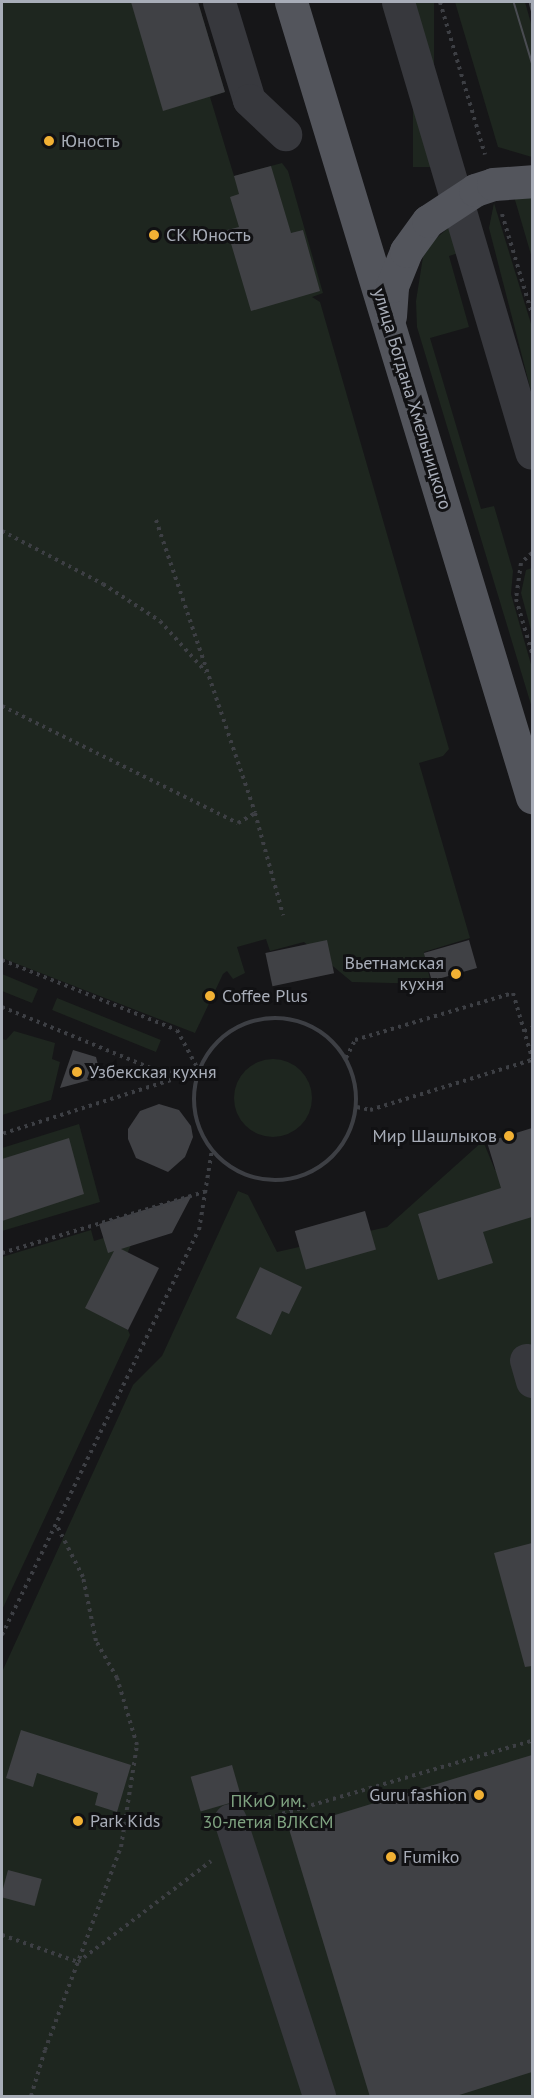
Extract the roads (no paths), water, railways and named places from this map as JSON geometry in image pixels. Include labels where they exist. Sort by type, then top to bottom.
[{"type":"main road","name":"улица Богдана Хмельницкого","points":[[291,2],[532,796]]},
{"type":"main road","points":[[389,323],[392,286],[405,251],[428,221],[457,199],[493,184],[532,181]]},
{"type":"lane","points":[[219,2],[249,100],[285,134]]},
{"type":"lane","points":[[398,2],[532,453]]},
{"type":"lane","points":[[234,1831],[319,2097]]},
{"type":"tram line","points":[[514,2],[532,62]]},
{"type":"tram line","points":[[530,2],[532,10]]},
{"type":"place","name":"Юность","points":[[49,141]]},
{"type":"place","name":"СК Юность","points":[[154,235]]},
{"type":"place","name":"Вьетнамская кухня","points":[[456,974]]},
{"type":"place","name":"Coffee Plus","points":[[210,996]]},
{"type":"place","name":"Узбекская кухня","points":[[77,1072]]},
{"type":"place","name":"Мир Шашлыков","points":[[509,1136]]},
{"type":"place","name":"Guru fashion","points":[[479,1795]]},
{"type":"place","name":"Park Kids","points":[[78,1821]]},
{"type":"place","name":"Fumiko","points":[[391,1857]]},
{"type":"park label","name":"ПКиО им. 30-летия ВЛКСМ","points":[[268,1812]]}]
